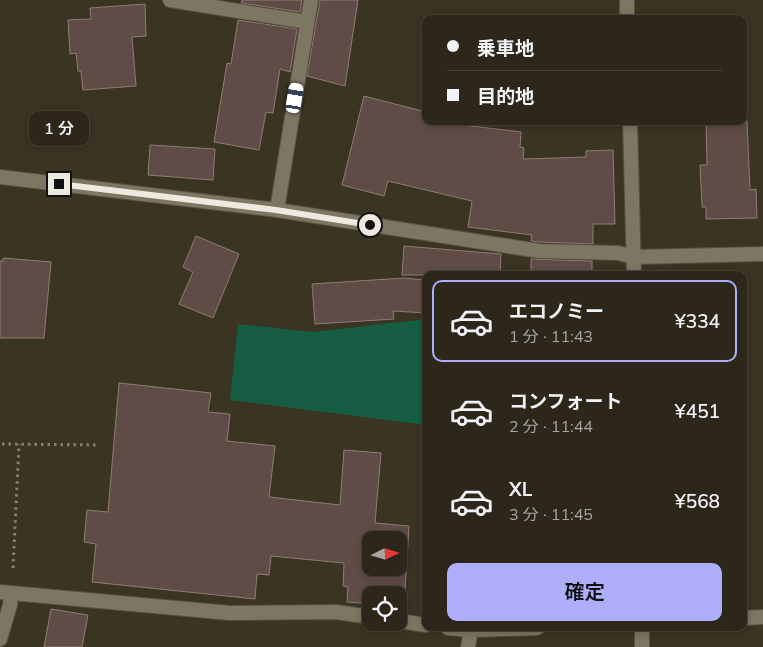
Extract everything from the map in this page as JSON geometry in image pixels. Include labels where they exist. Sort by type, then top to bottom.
[{"type":"street","points":[[170,0],[307,22]]},
{"type":"street","points":[[276,210],[311,0]]},
{"type":"street","points":[[626,0],[627,15]]},
{"type":"street","points":[[630,125],[634,271]]},
{"type":"street","points":[[0,177],[276,210],[539,250],[618,253],[634,257],[763,254]]},
{"type":"street","points":[[0,639],[10,605],[6,592],[230,614],[336,612],[362,616]]},
{"type":"street","points":[[747,618],[763,617]]},
{"type":"street","points":[[407,622],[422,624]]},
{"type":"street","points":[[468,647],[471,631]]},
{"type":"street","points":[[642,631],[642,647]]},
{"type":"path","points":[[2,444],[99,445]]},
{"type":"path","points":[[6,592],[19,444]]},
{"type":"green space","points":[[422,319],[422,424],[230,400],[238,324],[313,332]]},
{"type":"building","points":[[242,0],[302,0],[300,12],[241,3]]},
{"type":"building","points":[[320,0],[358,0],[345,86],[307,76]]},
{"type":"building","points":[[145,4],[146,36],[132,37],[136,86],[83,90],[81,71],[78,71],[76,53],[70,54],[68,20],[91,19],[90,8]]},
{"type":"building","points":[[238,20],[297,29],[290,72],[280,69],[273,113],[266,112],[259,150],[214,142],[227,63],[231,64]]},
{"type":"building","points":[[364,96],[422,111],[422,125],[463,125],[521,132],[520,147],[524,148],[523,159],[586,157],[586,151],[613,150],[615,224],[593,224],[593,244],[531,241],[532,235],[468,227],[472,201],[388,181],[384,196],[342,185]]},
{"type":"building","points":[[747,121],[750,190],[756,189],[757,218],[706,219],[706,207],[702,207],[700,165],[707,165],[706,125],[747,125]]},
{"type":"building","points":[[150,145],[215,149],[213,180],[148,175]]},
{"type":"building","points":[[196,236],[239,254],[213,318],[179,304],[193,272],[183,267]]},
{"type":"building","points":[[404,246],[501,254],[500,271],[422,271],[422,275],[402,275]]},
{"type":"building","points":[[3,258],[51,262],[44,338],[0,338],[0,261],[3,261]]},
{"type":"building","points":[[531,259],[592,261],[592,271],[531,271]]},
{"type":"building","points":[[404,278],[422,280],[422,313],[393,311],[394,319],[315,324],[312,284]]},
{"type":"building","points":[[119,383],[211,393],[208,412],[230,414],[227,441],[275,446],[269,497],[340,505],[344,450],[381,453],[375,523],[409,526],[408,542],[408,531],[362,531],[362,576],[406,576],[405,586],[362,586],[362,603],[347,602],[348,587],[343,586],[344,563],[271,556],[269,575],[257,574],[255,599],[92,582],[96,544],[84,542],[87,510],[108,512]]},
{"type":"building","points":[[51,609],[88,615],[82,647],[44,647]]},
{"type":"route","points":[[59,184],[276,210],[370,225]]}]
